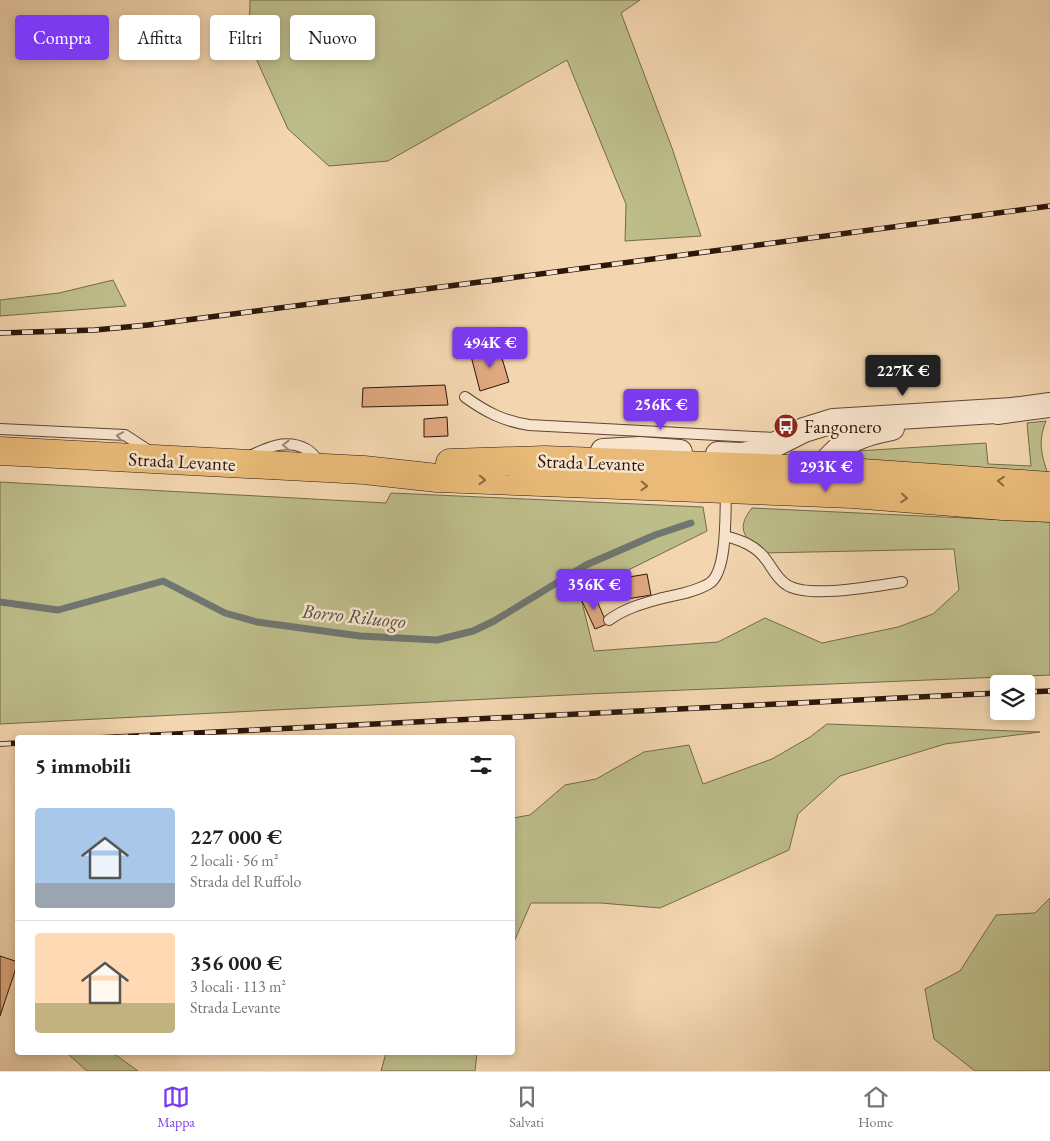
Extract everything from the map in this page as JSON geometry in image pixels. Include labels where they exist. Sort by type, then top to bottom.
[{"type":"main road","name":"Strada Levante","points":[[0,451],[364,470],[455,479],[726,489],[805,477]]},
{"type":"main road","name":"Strada Levante","points":[[364,470],[494,461],[545,460],[805,477]]},
{"type":"main road","points":[[805,477],[1050,486]]},
{"type":"main road","points":[[805,477],[1050,508]]},
{"type":"street","points":[[796,434],[793,460],[805,477],[845,443],[870,433],[892,428],[1050,405]]},
{"type":"street","points":[[545,460],[605,450],[742,455],[762,451],[821,424],[841,420],[1012,410]]},
{"type":"lane","points":[[465,397],[493,415],[510,422],[528,425],[796,434]]},
{"type":"lane","points":[[0,429],[125,435],[162,460]]},
{"type":"lane","points":[[609,620],[616,614],[637,605],[693,590],[708,584],[714,579],[725,536],[726,489]]},
{"type":"lane","points":[[725,536],[737,539],[753,547],[766,559],[781,580],[796,589],[808,591],[849,589],[902,582]]},
{"type":"green space","points":[[250,0],[640,0],[621,13],[672,148],[701,236],[625,241],[626,204],[567,60],[388,161],[329,166],[288,129],[257,60],[280,60],[280,15],[250,15]]},
{"type":"green space","points":[[113,280],[126,306],[0,316],[0,300],[59,293]]},
{"type":"green space","points":[[1046,421],[1041,443],[1049,478],[840,466],[856,451],[986,443],[988,464],[1031,466],[1027,423]]},
{"type":"green space","points":[[0,482],[386,503],[391,493],[703,507],[707,531],[580,594],[594,651],[718,642],[765,618],[822,643],[898,627],[933,614],[959,590],[954,549],[762,553],[744,533],[744,522],[752,508],[1050,522],[1050,675],[990,675],[990,677],[587,694],[0,724]]},
{"type":"green space","points":[[827,724],[1040,732],[945,744],[840,776],[798,814],[789,850],[660,908],[601,903],[531,903],[515,939],[515,818],[530,815],[565,785],[596,779],[644,752],[689,745],[703,784],[772,759],[810,737]]},
{"type":"green space","points":[[1050,898],[1050,1071],[975,1071],[934,1039],[925,989],[960,971],[996,915],[1035,913]]},
{"type":"green space","points":[[69,1055],[116,1055],[138,1071],[87,1071]]},
{"type":"green space","points":[[385,1055],[477,1055],[475,1071],[381,1071]]},
{"type":"building","points":[[499,348],[509,382],[480,391],[471,356]]},
{"type":"building","points":[[445,385],[448,405],[362,407],[363,388]]},
{"type":"building","points":[[447,417],[448,436],[424,437],[424,419]]},
{"type":"building","points":[[647,574],[651,595],[621,600],[617,579]]},
{"type":"building","points":[[594,594],[607,624],[595,629],[581,599]]},
{"type":"building","points":[[0,956],[15,961],[15,971],[0,1016]]},
{"type":"waterway","name":"Borro Riluogo","points":[[0,602],[58,610],[163,581],[225,613],[257,622],[360,636],[437,640],[473,631],[494,621],[586,565],[655,535],[691,523]]},
{"type":"railway","points":[[0,333],[95,330],[148,325],[1050,206]]},
{"type":"railway","points":[[1035,692],[1050,691]]},
{"type":"railway","points":[[155,735],[990,693]]},
{"type":"railway","points":[[0,744],[15,743]]},
{"type":"place","name":"Fangonero","points":[[786,426]]}]
